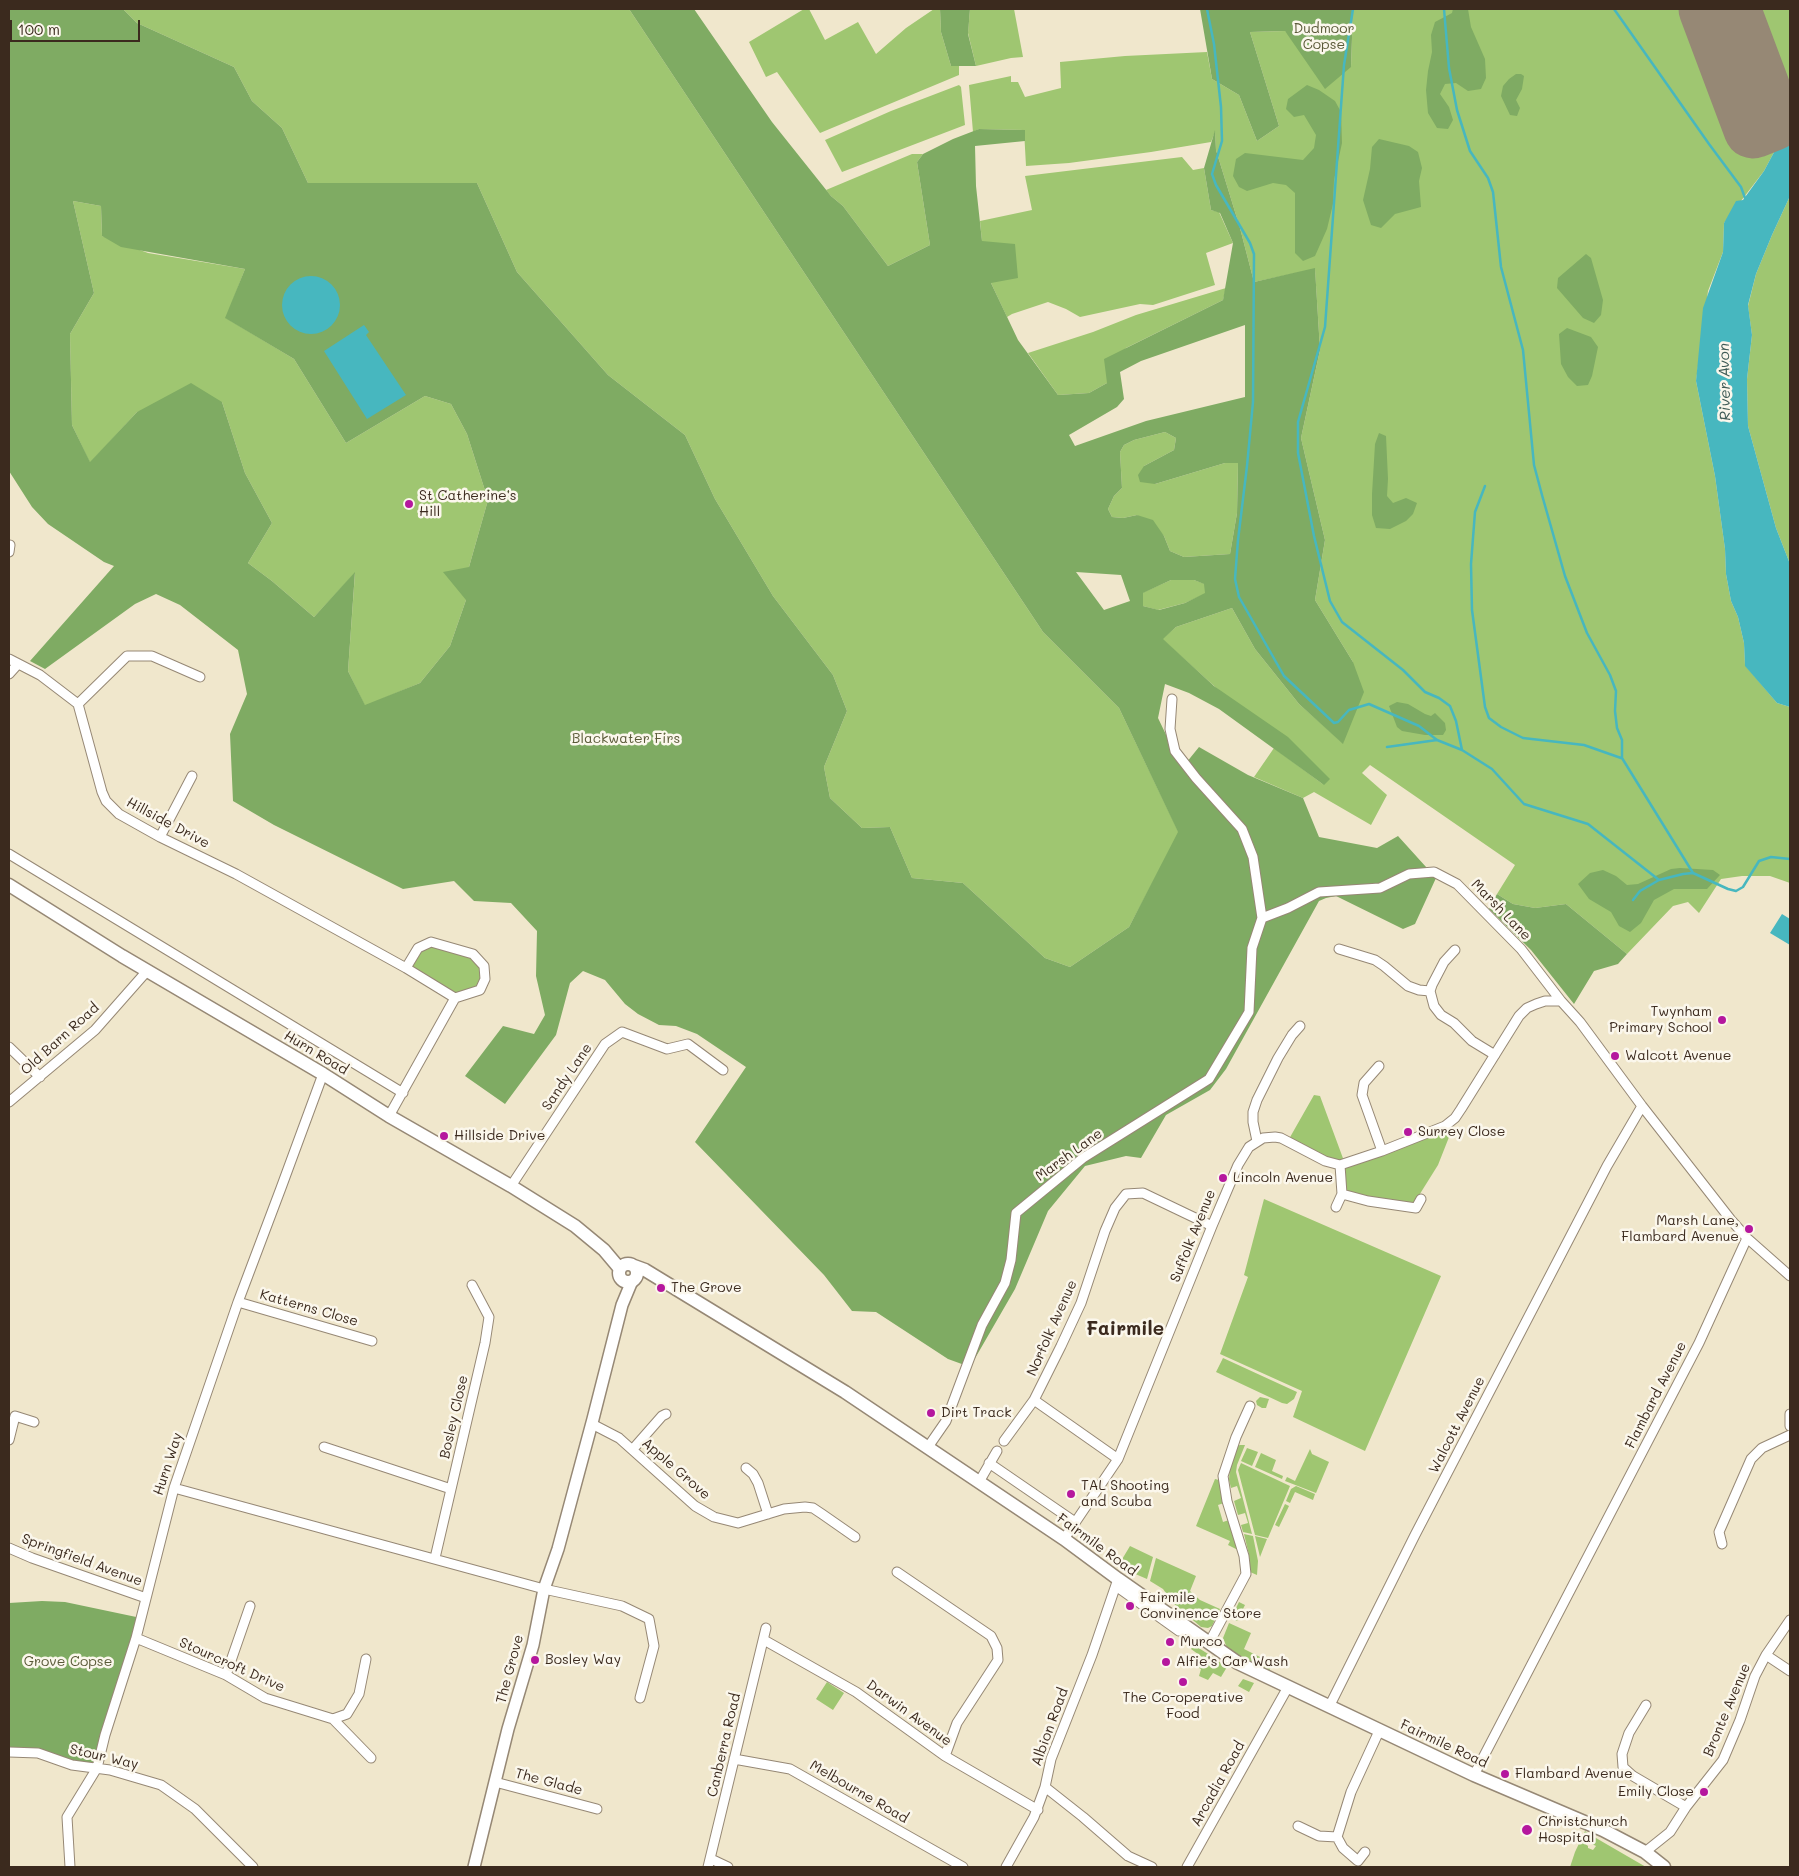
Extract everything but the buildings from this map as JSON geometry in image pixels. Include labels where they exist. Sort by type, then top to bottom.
[{"type":"main road","name":"Hurn Road","points":[[9,885],[148,971],[323,1074],[389,1116],[511,1186],[576,1226],[629,1273]]},
{"type":"main road","name":"Fairmile Road","points":[[629,1273],[662,1281],[845,1392],[1064,1538],[1117,1583],[1238,1664],[1380,1729],[1474,1775],[1603,1830],[1645,1852],[1664,1867]]},
{"type":"street","points":[[9,659],[40,675],[78,704],[127,656],[152,656],[200,678]]},
{"type":"street","points":[[9,674],[18,664]]},
{"type":"street","name":"Marsh Lane","points":[[928,1447],[946,1421],[982,1325],[1005,1282],[1011,1260],[1016,1213],[1082,1158],[1209,1079],[1248,1012],[1252,948],[1262,918],[1253,857],[1242,829],[1216,801],[1176,751],[1170,729],[1172,699]]},
{"type":"street","name":"Hillside Drive","points":[[78,704],[96,773],[106,801],[119,814],[160,837],[236,874],[406,968],[455,998]]},
{"type":"street","points":[[160,837],[192,776]]},
{"type":"street","name":"Hurn Road","points":[[9,854],[402,1093]]},
{"type":"street","name":"Marsh Lane","points":[[1262,918],[1288,908],[1319,892],[1380,888],[1409,874],[1434,872],[1457,884],[1521,949],[1561,1001],[1580,1022],[1708,1191],[1748,1238],[1790,1276]]},
{"type":"street","points":[[389,1116],[455,998],[480,990],[485,979],[484,966],[473,954],[431,942],[418,948],[406,968]]},
{"type":"street","points":[[1339,949],[1375,960],[1408,986],[1430,991]]},
{"type":"street","points":[[1454,950],[1436,975],[1430,991],[1432,1002],[1437,1011],[1454,1023],[1472,1041],[1494,1055]]},
{"type":"street","name":"Old Barn Road","points":[[9,1102],[95,1030],[148,971]]},
{"type":"street","points":[[1300,1026],[1278,1058],[1252,1112],[1257,1141],[1270,1137],[1281,1138],[1325,1161],[1340,1165],[1382,1151],[1449,1124],[1461,1109],[1523,1011],[1545,1001],[1561,1001]]},
{"type":"street","name":"Sandy Lane","points":[[511,1186],[605,1044],[622,1032],[667,1049],[688,1044],[723,1070]]},
{"type":"street","points":[[9,1047],[40,1077]]},
{"type":"street","points":[[1378,1066],[1364,1083],[1362,1095],[1382,1151]]},
{"type":"street","name":"Hurn Way","points":[[70,1867],[67,1817],[97,1768],[105,1735],[136,1638],[174,1488],[238,1302],[323,1074]]},
{"type":"street","name":"Walcott Avenue","points":[[1329,1707],[1415,1535],[1593,1192],[1642,1106]]},
{"type":"street","name":"Suffolk Avenue","points":[[1064,1538],[1118,1459],[1212,1226],[1242,1157],[1249,1147],[1257,1141]]},
{"type":"street","points":[[1336,1207],[1342,1194],[1340,1165]]},
{"type":"street","name":"Norfolk Avenue","points":[[1004,1441],[1034,1400],[1081,1303],[1105,1231],[1115,1208],[1126,1194],[1143,1193],[1212,1226]]},
{"type":"street","points":[[1342,1194],[1368,1201],[1416,1208],[1420,1199]]},
{"type":"street","name":"Flambard Avenue","points":[[1474,1775],[1699,1343],[1748,1238]]},
{"type":"street","name":"The Grove","points":[[474,1867],[495,1782],[533,1645],[544,1589],[558,1548],[592,1424],[629,1273]]},
{"type":"street","name":"Bosley Close","points":[[435,1558],[485,1343],[489,1317],[472,1285]]},
{"type":"street","name":"Katterns Close","points":[[238,1302],[372,1341]]},
{"type":"street","points":[[1034,1400],[1118,1459]]},
{"type":"street","points":[[1208,1643],[1234,1599],[1246,1574],[1244,1556],[1227,1501],[1223,1476],[1236,1437],[1250,1406]]},
{"type":"street","points":[[633,1449],[662,1416],[666,1414]]},
{"type":"street","points":[[1790,1414],[1790,1426]]},
{"type":"street","points":[[9,1440],[15,1416],[34,1422]]},
{"type":"street","name":"Apple Grove","points":[[592,1424],[619,1438],[695,1506],[714,1517],[738,1523],[796,1507],[813,1508],[855,1537]]},
{"type":"street","points":[[1722,1544],[1719,1532],[1751,1459],[1762,1448],[1790,1434]]},
{"type":"street","points":[[324,1447],[452,1488]]},
{"type":"street","points":[[979,1482],[997,1451]]},
{"type":"street","name":"Fairmile Road","points":[[989,1463],[1075,1522]]},
{"type":"street","points":[[746,1468],[753,1474],[758,1483],[768,1514]]},
{"type":"street","points":[[174,1488],[544,1589],[622,1606],[649,1618],[654,1646],[640,1698]]},
{"type":"street","name":"Springfield Avenue","points":[[9,1548],[32,1558],[146,1598]]},
{"type":"street","points":[[900,1578],[991,1636],[997,1648],[998,1660],[957,1723],[946,1756]]},
{"type":"street","name":"Albion Road","points":[[1117,1583],[1092,1655],[1051,1759],[1045,1787],[1128,1856],[1152,1867]]},
{"type":"street","points":[[226,1675],[250,1606]]},
{"type":"street","name":"Bronte Avenue","points":[[1645,1852],[1670,1832],[1686,1807],[1723,1760],[1740,1720],[1755,1676],[1766,1655],[1790,1620]]},
{"type":"street","name":"Canberra Road","points":[[709,1863],[766,1628]]},
{"type":"street","name":"Stourcroft Drive","points":[[136,1638],[226,1675],[265,1698],[333,1718]]},
{"type":"street","name":"Darwin Avenue","points":[[764,1640],[856,1692],[946,1756],[1038,1810]]},
{"type":"street","points":[[1766,1655],[1790,1671]]},
{"type":"street","points":[[366,1659],[359,1694],[347,1714],[333,1718],[371,1758]]},
{"type":"street","name":"Arcadia Road","points":[[1187,1867],[1288,1687]]},
{"type":"street","points":[[1646,1705],[1629,1733],[1622,1754],[1624,1767],[1633,1776],[1686,1807]]},
{"type":"street","points":[[1366,1852],[1357,1864],[1343,1848],[1337,1837],[1351,1792],[1380,1729]]},
{"type":"street","name":"Stour Way","points":[[9,1752],[38,1753],[72,1765],[110,1770],[160,1786],[195,1809],[253,1867]]},
{"type":"street","name":"Melbourne Road","points":[[734,1759],[790,1769],[963,1867]]},
{"type":"street","name":"The Glade","points":[[495,1782],[597,1809]]},
{"type":"street","points":[[1006,1867],[1038,1810],[1045,1787]]},
{"type":"street","points":[[1298,1826],[1319,1836],[1337,1837]]},
{"type":"street","points":[[709,1863],[728,1867]]},
{"type":"green space","name":"Blackwater Firs","points":[[9,9],[123,9],[137,23],[234,67],[252,101],[282,128],[308,183],[477,183],[517,272],[608,375],[685,435],[715,499],[773,596],[833,675],[847,711],[824,767],[830,798],[862,828],[890,827],[912,878],[963,883],[1045,958],[1070,967],[1129,927],[1178,832],[1119,708],[1043,632],[629,9],[694,9],[772,122],[831,196],[843,206],[888,266],[930,245],[917,162],[923,154],[979,129],[1025,130],[1025,141],[975,146],[976,186],[982,241],[1015,244],[1018,278],[991,283],[1018,340],[1058,395],[1089,393],[1107,383],[1104,359],[1223,300],[1233,243],[1220,213],[1211,210],[1204,168],[1215,130],[1216,150],[1254,282],[1315,268],[1320,350],[1301,438],[1325,540],[1315,600],[1353,662],[1364,692],[1343,744],[1299,704],[1255,649],[1232,608],[1176,627],[1163,639],[1214,686],[1288,737],[1330,779],[1324,785],[1219,709],[1189,693],[1165,684],[1158,718],[1182,768],[1199,747],[1248,775],[1303,798],[1319,837],[1377,848],[1398,836],[1436,878],[1415,924],[1403,929],[1336,896],[1319,901],[1226,1069],[1210,1090],[1166,1115],[1141,1158],[1126,1156],[1085,1166],[1048,1211],[1015,1289],[970,1367],[948,1359],[876,1312],[852,1311],[824,1275],[695,1142],[746,1067],[697,1034],[676,1026],[659,1025],[638,1014],[625,1004],[605,980],[583,971],[570,983],[556,1035],[505,1104],[465,1076],[503,1026],[534,1034],[545,1015],[536,976],[537,931],[511,903],[474,901],[454,881],[403,889],[274,825],[233,801],[230,734],[247,694],[238,650],[180,605],[156,594],[135,604],[45,669],[30,661],[114,566],[104,562],[48,524],[32,507],[9,471]],"holes":[[[73,201],[101,206],[102,236],[121,247],[245,269],[225,318],[294,359],[346,443],[425,396],[451,404],[467,434],[488,500],[469,567],[443,572],[466,600],[450,646],[420,683],[365,705],[348,671],[355,572],[314,617],[248,563],[272,523],[245,473],[222,402],[191,383],[137,412],[90,462],[72,425],[70,334],[94,293]],[[1245,325],[1245,397],[1146,421],[1075,446],[1069,435],[1117,407],[1124,399],[1120,372],[1141,361]],[[1165,432],[1176,438],[1174,450],[1144,466],[1138,475],[1140,482],[1155,484],[1225,463],[1238,463],[1237,513],[1230,554],[1184,557],[1170,551],[1164,536],[1153,520],[1137,515],[1123,518],[1112,517],[1108,509],[1114,496],[1122,488],[1120,452],[1124,445],[1134,440]],[[1076,572],[1121,575],[1130,601],[1104,610]],[[1171,580],[1194,580],[1204,584],[1205,593],[1185,603],[1159,610],[1143,606],[1143,593]]]},
{"type":"green space","points":[[123,9],[629,9],[1043,632],[1119,708],[1179,833],[1129,927],[1070,967],[1045,958],[963,883],[912,878],[890,827],[862,828],[830,798],[824,767],[847,711],[833,675],[773,596],[715,499],[685,435],[608,375],[517,272],[477,183],[308,183],[282,128],[252,101],[234,67],[137,23]]},
{"type":"green space","points":[[804,9],[809,9],[825,40],[858,22],[876,54],[906,28],[934,9],[940,9],[941,32],[951,66],[959,66],[959,75],[820,133],[777,72],[766,77],[749,42]]},
{"type":"green space","points":[[940,9],[970,9],[968,34],[976,66],[951,66],[941,32]]},
{"type":"green space","points":[[970,9],[1014,9],[1023,57],[976,66],[968,33]]},
{"type":"green space","name":"Dudmoor Copse","points":[[1200,9],[1353,9],[1351,67],[1325,89],[1285,31],[1250,32],[1279,126],[1257,141],[1239,95],[1212,79]]},
{"type":"green space","points":[[1353,9],[1790,9],[1790,129],[1780,141],[1764,171],[1724,223],[1723,252],[1708,291],[1696,381],[1715,476],[1725,549],[1726,574],[1731,601],[1738,617],[1744,643],[1745,665],[1777,703],[1790,707],[1790,883],[1770,876],[1742,876],[1721,879],[1699,913],[1688,902],[1673,906],[1627,954],[1566,904],[1535,908],[1513,904],[1497,894],[1515,865],[1370,765],[1362,773],[1387,795],[1371,825],[1314,792],[1303,798],[1254,777],[1274,748],[1324,785],[1162,639],[1176,627],[1232,608],[1255,649],[1299,704],[1343,743],[1353,662],[1315,600],[1325,540],[1301,438],[1320,350],[1315,269],[1254,282],[1216,150],[1215,132],[1211,142],[1069,163],[1026,166],[1024,130],[979,129],[973,132],[969,85],[1011,76],[1011,82],[1018,82],[1025,97],[1061,88],[1060,62],[1125,56],[1207,52],[1212,79],[1239,95],[1257,141],[1279,126],[1250,32],[1285,31],[1351,67]]},
{"type":"green space","points":[[1453,9],[1468,9],[1471,27],[1485,59],[1486,78],[1481,89],[1468,91],[1456,83],[1445,84],[1440,94],[1449,107],[1453,120],[1448,129],[1437,128],[1428,113],[1426,90],[1432,52],[1431,35],[1435,22],[1452,13]]},
{"type":"green space","points":[[1516,74],[1524,76],[1522,89],[1516,100],[1520,108],[1517,116],[1510,115],[1501,96],[1503,86]]},
{"type":"green space","points":[[959,85],[961,87],[965,125],[842,172],[825,140],[891,111]]},
{"type":"green space","points":[[1307,85],[1319,90],[1335,101],[1341,112],[1342,143],[1334,180],[1333,204],[1327,229],[1315,256],[1303,261],[1295,253],[1295,193],[1286,185],[1273,183],[1247,191],[1239,187],[1233,176],[1236,159],[1245,153],[1303,160],[1314,148],[1316,135],[1304,115],[1294,117],[1286,109],[1288,99]]},
{"type":"green space","points":[[1379,139],[1409,146],[1418,152],[1422,168],[1419,181],[1421,207],[1395,214],[1381,228],[1371,225],[1363,200],[1370,169],[1372,147]]},
{"type":"green space","points":[[912,154],[923,154],[917,162],[930,245],[888,266],[843,206],[826,190]]},
{"type":"green space","points":[[1182,157],[1193,170],[1204,168],[1211,210],[1219,212],[1233,243],[1206,253],[1215,285],[1153,305],[1140,304],[1080,317],[1048,302],[1007,317],[991,283],[982,242],[980,221],[1032,210],[1025,176]]},
{"type":"green space","points":[[1790,196],[1790,564],[1776,528],[1748,426],[1747,379],[1752,335],[1748,306],[1756,274]]},
{"type":"green space","points":[[73,201],[101,206],[102,236],[148,253],[245,269],[226,318],[294,359],[346,443],[425,396],[451,404],[467,434],[488,500],[469,567],[466,600],[450,646],[420,683],[365,706],[348,671],[355,573],[314,617],[248,563],[272,523],[245,473],[222,402],[137,412],[90,463],[72,425],[70,334],[94,293]]},
{"type":"green space","points":[[1586,254],[1591,258],[1603,300],[1601,315],[1594,323],[1583,318],[1557,288],[1558,278]]},
{"type":"green space","points":[[1226,288],[1223,300],[1126,348],[1107,383],[1089,393],[1058,395],[1028,353],[1093,332],[1136,315]]},
{"type":"green space","points":[[1567,328],[1591,337],[1598,347],[1592,376],[1588,385],[1577,386],[1568,377],[1561,364],[1559,334]]},
{"type":"green space","points":[[1165,432],[1176,438],[1174,450],[1144,466],[1155,484],[1225,463],[1238,463],[1237,513],[1230,554],[1184,557],[1170,551],[1164,536],[1137,515],[1123,518],[1112,517],[1108,509],[1114,496],[1122,488],[1120,452],[1124,445],[1134,440]]},
{"type":"green space","points":[[1379,433],[1386,436],[1387,496],[1393,503],[1406,498],[1417,503],[1413,514],[1406,521],[1390,529],[1376,528],[1372,515],[1375,444]]},
{"type":"green space","points":[[1171,580],[1194,580],[1205,584],[1205,594],[1185,603],[1158,610],[1143,606],[1142,593]]},
{"type":"green space","points":[[1397,702],[1408,704],[1431,716],[1435,713],[1445,723],[1446,730],[1443,735],[1425,735],[1402,731],[1397,727],[1389,706]]},
{"type":"green space","points":[[1671,869],[1713,870],[1720,875],[1707,889],[1674,889],[1654,900],[1641,923],[1630,932],[1619,926],[1611,912],[1589,899],[1578,884],[1590,873],[1603,870],[1616,876],[1627,885],[1638,884]]},
{"type":"green space","points":[[1497,894],[1513,904],[1535,908],[1566,904],[1627,954],[1618,964],[1594,971],[1574,1004],[1531,950],[1489,909]]},
{"type":"green space","points":[[431,945],[472,957],[480,968],[482,979],[478,988],[455,995],[411,967],[421,950]]},
{"type":"green space","points":[[1314,1095],[1320,1096],[1344,1161],[1331,1160],[1289,1139]]},
{"type":"green space","points":[[1453,1127],[1438,1165],[1413,1205],[1347,1192],[1344,1168]]},
{"type":"green space","points":[[1264,1199],[1441,1276],[1365,1451],[1293,1417],[1302,1391],[1220,1354],[1248,1277],[1244,1275]]},
{"type":"green space","points":[[1223,1358],[1297,1392],[1294,1399],[1287,1404],[1282,1403],[1216,1372]]},
{"type":"green space","points":[[1260,1397],[1269,1399],[1266,1408],[1257,1405],[1256,1401]]},
{"type":"green space","points":[[1245,1445],[1236,1472],[1252,1534],[1243,1532],[1241,1525],[1248,1523],[1245,1513],[1238,1515],[1234,1501],[1241,1498],[1237,1486],[1231,1488],[1229,1480],[1230,1464],[1237,1446]]},
{"type":"green space","points":[[1247,1448],[1258,1452],[1252,1466],[1241,1461]]},
{"type":"green space","points":[[1310,1449],[1312,1454],[1329,1462],[1316,1493],[1285,1481],[1287,1477],[1295,1481]]},
{"type":"green space","points":[[1261,1453],[1276,1460],[1272,1471],[1283,1476],[1282,1479],[1255,1467]]},
{"type":"green space","points":[[1241,1463],[1290,1486],[1268,1538],[1255,1535],[1238,1470]]},
{"type":"green space","points":[[1215,1479],[1219,1480],[1224,1503],[1218,1505],[1223,1522],[1229,1520],[1237,1546],[1236,1549],[1228,1545],[1230,1541],[1196,1526]]},
{"type":"green space","points":[[1296,1486],[1315,1494],[1313,1500],[1295,1492],[1290,1503],[1286,1501],[1291,1489]]},
{"type":"green space","points":[[1285,1504],[1289,1506],[1279,1527],[1275,1525]]},
{"type":"green space","points":[[1244,1534],[1253,1536],[1258,1561],[1257,1575],[1250,1572],[1249,1555]]},
{"type":"green space","points":[[1255,1536],[1267,1539],[1260,1557]]},
{"type":"green space","points":[[1130,1546],[1153,1557],[1147,1579],[1133,1573],[1107,1555],[1109,1553],[1121,1561]]},
{"type":"green space","points":[[1156,1558],[1196,1576],[1190,1591],[1200,1600],[1220,1609],[1212,1626],[1208,1628],[1201,1627],[1174,1604],[1163,1589],[1150,1581]]},
{"type":"green space","name":"Grove Copse","points":[[65,1602],[141,1618],[97,1768],[38,1753],[9,1752],[9,1603]]},
{"type":"green space","points":[[1239,1602],[1245,1605],[1237,1621],[1231,1618]]},
{"type":"green space","points":[[1229,1623],[1251,1633],[1244,1649],[1262,1658],[1260,1662],[1271,1667],[1269,1671],[1227,1648],[1223,1638]]},
{"type":"green space","points":[[1194,1645],[1216,1659],[1201,1661],[1202,1657],[1191,1649]]},
{"type":"green space","points":[[1218,1661],[1227,1667],[1221,1677],[1213,1673],[1208,1680],[1199,1676],[1201,1663]]},
{"type":"green space","points":[[1243,1679],[1254,1683],[1249,1692],[1238,1686]]},
{"type":"green space","points":[[827,1682],[844,1693],[833,1710],[816,1699]]},
{"type":"green space","points":[[1585,1831],[1588,1833],[1583,1842],[1588,1848],[1593,1850],[1596,1846],[1586,1841],[1589,1834],[1646,1867],[1570,1867]]},
{"type":"water","name":"River Avon","points":[[1790,129],[1790,196],[1756,274],[1748,305],[1752,335],[1747,379],[1748,426],[1776,528],[1790,564],[1790,707],[1777,703],[1745,666],[1744,643],[1738,617],[1731,601],[1726,574],[1725,549],[1715,476],[1696,381],[1703,308],[1723,252],[1724,223],[1736,201],[1743,200],[1764,171],[1780,141]]},
{"type":"water","points":[[305,276],[317,276],[332,284],[340,299],[340,311],[332,326],[317,334],[305,334],[290,326],[282,311],[282,299],[290,284]]},
{"type":"water","points":[[364,325],[369,332],[366,335],[406,395],[367,419],[324,351]]},
{"type":"water","points":[[1782,914],[1790,919],[1790,945],[1770,933]]},
{"type":"waterway","points":[[1207,9],[1214,44],[1221,107],[1222,141],[1212,174],[1216,185],[1250,243],[1254,254],[1253,402],[1235,579],[1239,597],[1284,676],[1334,723],[1338,722],[1349,710],[1369,704],[1419,726],[1437,740],[1462,750],[1492,769],[1524,804],[1588,824],[1659,880]]},
{"type":"waterway","points":[[1353,9],[1344,65],[1325,327],[1298,422],[1298,453],[1314,536],[1330,601],[1342,622],[1403,670],[1425,692],[1439,698],[1450,706],[1456,721],[1462,750]]},
{"type":"waterway","points":[[1444,9],[1449,68],[1457,110],[1470,151],[1488,178],[1493,192],[1501,267],[1523,350],[1534,465],[1565,576],[1587,633],[1610,675],[1616,691],[1615,711],[1617,728],[1622,740],[1622,758],[1693,873]]},
{"type":"waterway","points":[[1614,9],[1741,187],[1745,198]]},
{"type":"waterway","points":[[1485,486],[1475,512],[1471,564],[1472,610],[1485,707],[1489,718],[1501,727],[1523,738],[1584,745],[1621,758]]},
{"type":"waterway","points":[[1387,747],[1437,740]]},
{"type":"waterway","points":[[1633,900],[1640,891],[1659,880],[1693,873],[1736,891],[1743,887],[1759,861],[1771,857],[1790,859]]},
{"type":"runway","points":[[1708,9],[1753,129],[1773,121],[1731,9]]},
{"type":"place","name":"St Catherine's Hill","points":[[409,504]]},
{"type":"place","name":"Twynham Primary School","points":[[1722,1020]]},
{"type":"place","name":"Walcott Avenue","points":[[1615,1056]]},
{"type":"place","name":"Surrey Close","points":[[1408,1132]]},
{"type":"place","name":"Hillside Drive","points":[[444,1136]]},
{"type":"place","name":"Lincoln Avenue","points":[[1223,1178]]},
{"type":"place","name":"Marsh Lane, Flambard Avenue","points":[[1749,1229]]},
{"type":"place","name":"The Grove","points":[[661,1288]]},
{"type":"place","name":"Dirt Track","points":[[931,1413]]},
{"type":"place","name":"TAL Shooting and Scuba","points":[[1071,1494]]},
{"type":"place","name":"Fairmile Convinence Store","points":[[1130,1606]]},
{"type":"place","name":"Murco","points":[[1170,1642]]},
{"type":"place","name":"Bosley Way","points":[[535,1660]]},
{"type":"place","name":"Alfie's Car Wash","points":[[1166,1662]]},
{"type":"place","name":"The Co-operative Food","points":[[1183,1682]]},
{"type":"place","name":"Flambard Avenue","points":[[1505,1774]]},
{"type":"place","name":"Emily Close","points":[[1704,1792]]},
{"type":"place","name":"Christchurch Hospital","points":[[1527,1830]]},
{"type":"district","name":"Fairmile","points":[[1125,1329]]}]
